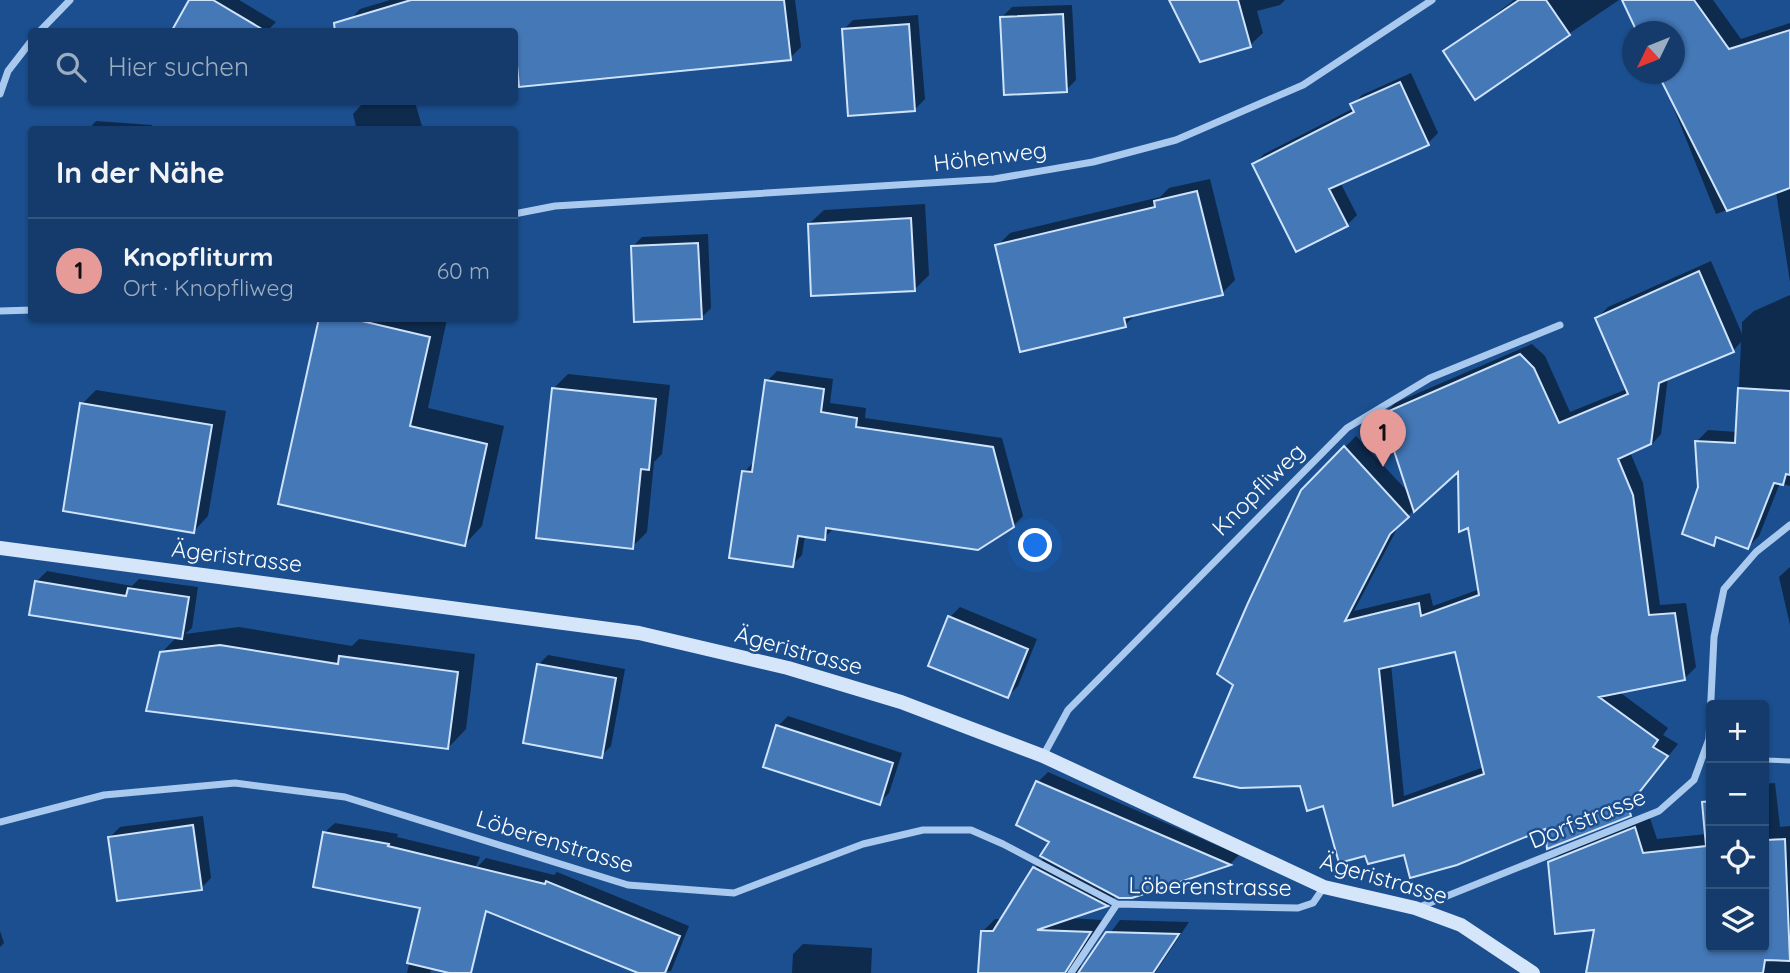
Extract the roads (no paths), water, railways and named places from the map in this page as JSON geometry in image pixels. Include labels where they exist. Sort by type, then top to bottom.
[{"type":"main road","name":"Ägeristrasse","points":[[0,548],[639,633],[788,668],[901,702],[1044,756],[1324,887],[1415,908],[1461,925],[1532,973]]},
{"type":"street","points":[[42,28],[70,0]]},
{"type":"street","name":"Höhenweg","points":[[518,214],[555,206],[994,179],[1093,162],[1176,140],[1303,85],[1432,0]]},
{"type":"street","points":[[0,94],[8,71],[28,45]]},
{"type":"street","points":[[0,67],[8,71]]},
{"type":"street","points":[[0,311],[28,310]]},
{"type":"street","name":"Knopfliweg","points":[[1044,756],[1068,710],[1347,428],[1430,378],[1560,325]]},
{"type":"street","name":"Dorfstrasse","points":[[1415,908],[1659,811],[1694,780],[1709,739],[1714,637],[1724,589],[1756,552],[1790,525]]},
{"type":"street","name":"Löberenstrasse","points":[[0,822],[104,795],[235,783],[345,797],[628,885],[734,893],[863,844],[923,830],[971,830],[1117,904],[1298,908],[1313,903],[1324,887]]},
{"type":"street","points":[[1071,973],[1117,904]]},
{"type":"lane","points":[[1769,760],[1790,761]]},
{"type":"place","name":"Knopfliturm","points":[[1383,467]]}]
